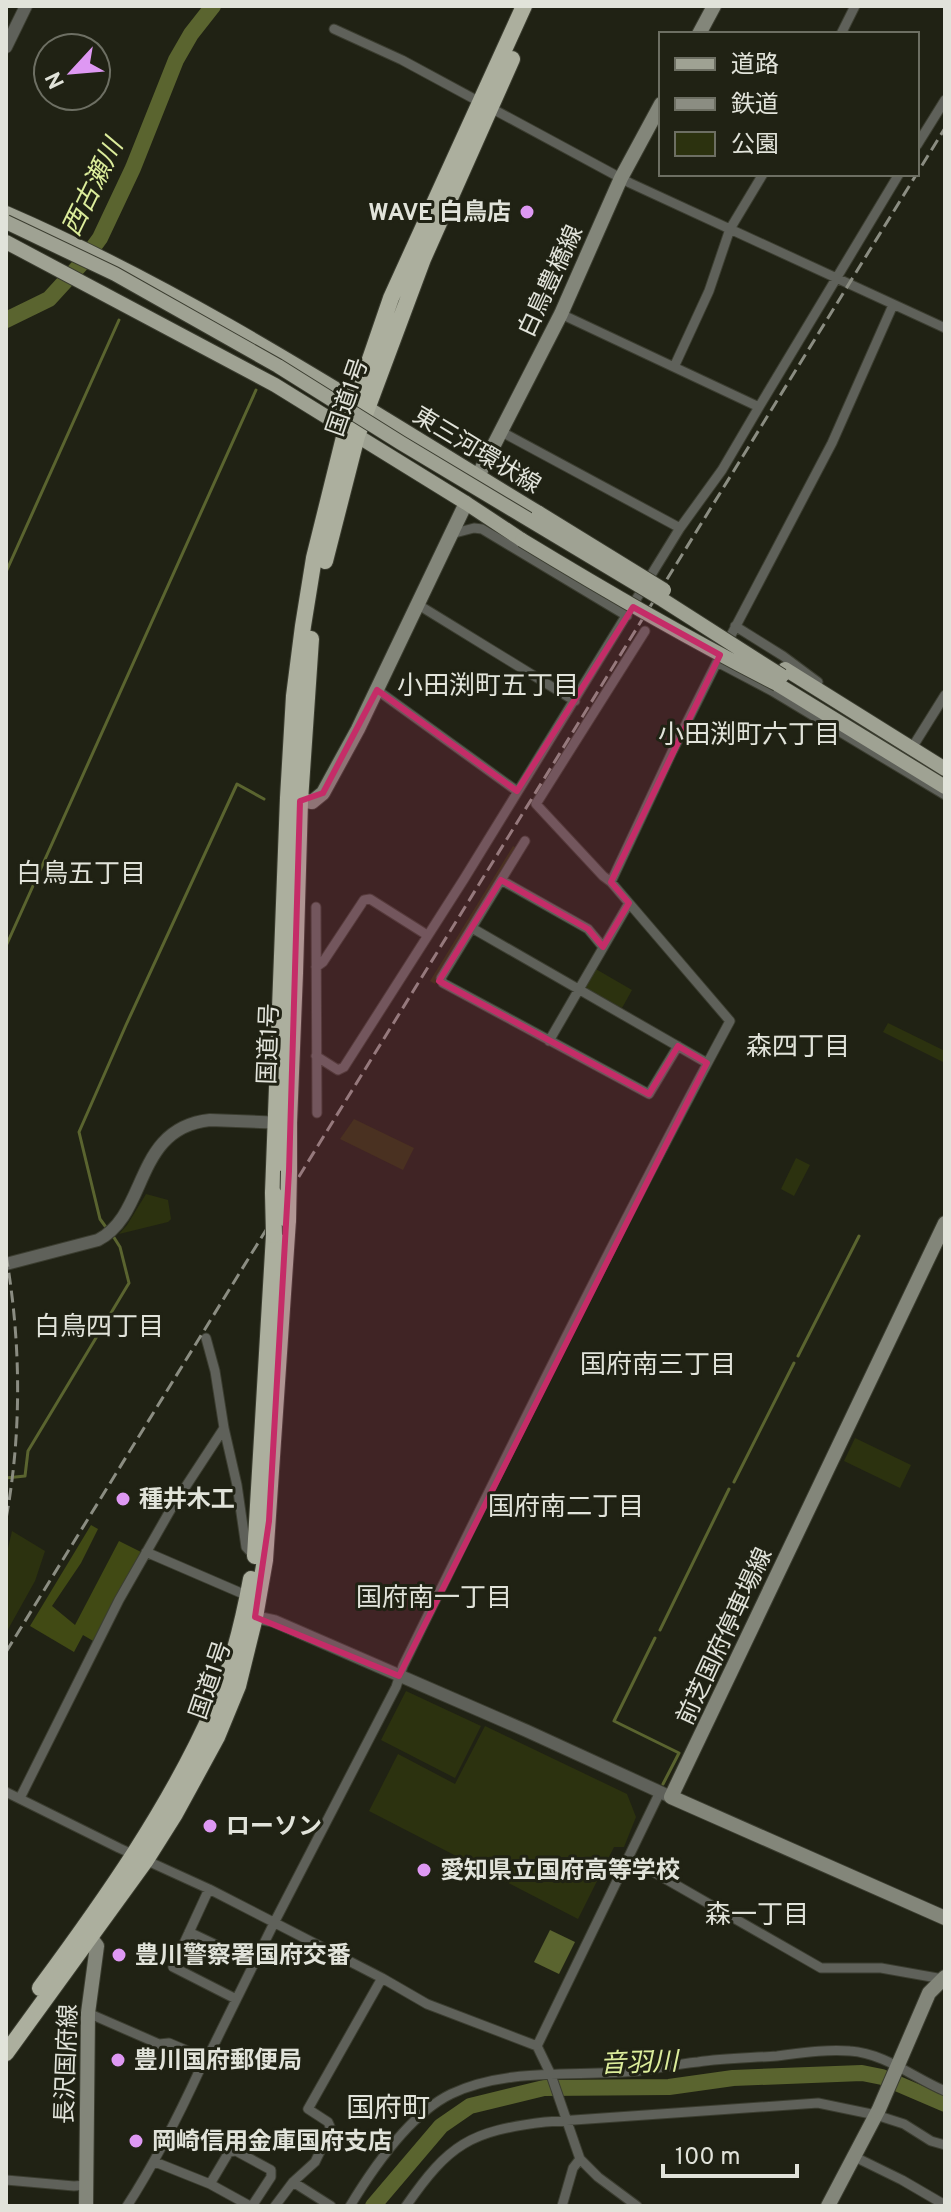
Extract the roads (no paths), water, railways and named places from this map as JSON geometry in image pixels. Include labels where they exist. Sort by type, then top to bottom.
[{"type":"highway","name":"国道1号","points":[[486,104],[524,6]]},
{"type":"highway","name":"国道1号","points":[[249,1616],[274,1235],[273,1193],[282,1122],[294,799],[294,696],[314,558],[391,298],[535,6]]},
{"type":"highway","name":"国道1号","points":[[6,2053],[140,1857],[215,1706],[249,1616],[265,1560],[269,1521],[288,1220],[289,1171],[282,1122]]},
{"type":"highway","name":"国道1号","points":[[6,2034],[87,1933]]},
{"type":"main road","points":[[700,32],[714,6]]},
{"type":"main road","name":"白鳥豊橋線","points":[[478,476],[561,314],[621,178],[659,108]]},
{"type":"main road","name":"東三河環状線","points":[[6,213],[138,275],[262,344],[643,576],[781,676],[911,751],[945,787]]},
{"type":"main road","name":"東三河環状線","points":[[6,222],[115,274],[278,366],[663,600],[854,723],[945,769]]},
{"type":"main road","name":"東三河環状線","points":[[6,242],[275,385],[625,603],[708,649],[781,676]]},
{"type":"main road","points":[[294,799],[312,802],[323,793],[358,729],[466,503]]},
{"type":"main road","name":"前芝国府停車場線","points":[[666,1794],[945,1223]]},
{"type":"main road","points":[[666,1794],[945,1918]]},
{"type":"main road","name":"長沢国府線","points":[[86,2206],[88,2013],[97,1946],[87,1933]]},
{"type":"main road","points":[[828,2206],[878,2112],[929,1993],[944,1978]]},
{"type":"street","points":[[6,47],[26,6]]},
{"type":"street","points":[[842,32],[855,6]]},
{"type":"street","points":[[334,29],[402,60],[621,178],[945,328]]},
{"type":"street","points":[[919,142],[945,100]]},
{"type":"street","points":[[674,367],[709,291],[730,229],[762,176]]},
{"type":"street","points":[[316,1056],[338,1070],[344,1067],[575,701],[680,528],[722,470],[898,176]]},
{"type":"street","points":[[611,882],[735,626],[832,443],[893,305]]},
{"type":"street","points":[[561,314],[759,407]]},
{"type":"street","points":[[500,431],[680,528]]},
{"type":"street","points":[[451,534],[482,529],[627,616]]},
{"type":"street","points":[[417,604],[575,701]]},
{"type":"street","points":[[735,626],[783,656],[911,751],[945,761]]},
{"type":"street","points":[[127,2206],[174,2127],[201,2067],[366,1742],[377,1726],[452,1566],[604,1263],[730,1021],[611,882],[536,804],[645,631]]},
{"type":"street","points":[[717,662],[772,691],[945,795]]},
{"type":"street","points":[[377,690],[517,791]]},
{"type":"street","points":[[911,751],[945,695]]},
{"type":"street","points":[[525,841],[441,978],[443,983],[649,1094],[678,1046]]},
{"type":"street","points":[[501,880],[588,929],[603,947]]},
{"type":"street","points":[[316,967],[323,962],[364,900],[370,899],[427,935]]},
{"type":"street","points":[[549,1041],[629,903]]},
{"type":"street","points":[[316,907],[317,1113]]},
{"type":"street","points":[[472,928],[707,1063]]},
{"type":"street","points":[[6,1264],[107,1235],[123,1214],[155,1153],[183,1127],[210,1120],[282,1122]]},
{"type":"street","points":[[206,1338],[237,1485],[246,1547],[255,1557]]},
{"type":"street","points":[[20,1798],[146,1552],[224,1428]]},
{"type":"street","points":[[146,1552],[248,1596]]},
{"type":"street","points":[[249,1616],[274,1621],[666,1794],[629,1858],[537,2046]]},
{"type":"street","points":[[6,1792],[209,1889],[427,2004],[537,2046],[552,2077],[580,2159],[626,2203],[637,2206]]},
{"type":"street","points":[[629,1858],[821,1968],[881,1968],[944,1978]]},
{"type":"street","points":[[209,1889],[173,1967],[236,1999]]},
{"type":"street","points":[[189,1932],[254,1963]]},
{"type":"street","points":[[275,2206],[293,2182],[315,2162],[331,2129],[328,2122],[308,2109],[382,1978]]},
{"type":"street","points":[[88,2013],[159,2044],[169,2043],[207,2059]]},
{"type":"street","points":[[350,2206],[398,2140],[421,2115],[450,2095],[489,2081],[601,2074],[699,2061],[852,2051],[873,2056],[945,2091]]},
{"type":"street","points":[[406,2206],[440,2162],[458,2146],[484,2134],[517,2125],[566,2119],[818,2103],[878,2112],[931,2141],[945,2145]]},
{"type":"street","points":[[155,2162],[210,2184],[251,2206],[271,2177],[271,2170],[236,2151],[229,2152],[210,2184]]},
{"type":"street","points":[[855,2157],[945,2205]]},
{"type":"street","points":[[562,2206],[573,2168],[580,2159]]},
{"type":"street","points":[[6,2180],[86,2185]]},
{"type":"street","points":[[293,2182],[331,2206]]},
{"type":"waterway","name":"西古瀬川","points":[[6,320],[49,299],[100,238],[133,168],[176,60],[213,6]]},
{"type":"waterway","points":[[6,572],[119,320]]},
{"type":"waterway","points":[[6,946],[256,390]]},
{"type":"waterway","points":[[108,1230],[100,1219],[79,1132],[237,784],[264,799]]},
{"type":"waterway","points":[[6,1478],[25,1476],[28,1451],[129,1283],[120,1247],[113,1236]]},
{"type":"waterway","points":[[798,1356],[859,1236]]},
{"type":"waterway","points":[[734,1482],[794,1363]]},
{"type":"waterway","points":[[660,1630],[729,1489]]},
{"type":"waterway","points":[[655,1638],[614,1721],[679,1753],[663,1784]]},
{"type":"waterway","name":"音羽川","points":[[373,2206],[441,2126],[470,2106],[544,2088],[669,2087],[733,2078],[862,2073],[882,2077],[945,2104]]},
{"type":"railway","points":[[919,170],[945,128]]},
{"type":"railway","points":[[6,1652],[915,176]]},
{"type":"railway","points":[[6,1255],[15,1321],[18,1387],[15,1453],[6,1519]]},
{"type":"place","name":"WAVE 白鳥店","points":[[527,212]]},
{"type":"place","name":"種井木工","points":[[123,1499]]},
{"type":"place","name":"ローソン","points":[[210,1826]]},
{"type":"place","name":"愛知県立国府高等学校","points":[[424,1870]]},
{"type":"place","name":"豊川警察署国府交番","points":[[119,1955]]},
{"type":"place","name":"豊川国府郵便局","points":[[118,2060]]},
{"type":"place","name":"岡崎信用金庫国府支店","points":[[136,2141]]},
{"type":"district","name":"小田渕町五丁目","points":[[488,685]]},
{"type":"district","name":"小田渕町六丁目","points":[[749,734]]},
{"type":"district","name":"白鳥五丁目","points":[[81,873]]},
{"type":"district","name":"森四丁目","points":[[798,1046]]},
{"type":"district","name":"白鳥四丁目","points":[[99,1326]]},
{"type":"district","name":"国府南三丁目","points":[[658,1364]]},
{"type":"district","name":"国府南二丁目","points":[[566,1506]]},
{"type":"district","name":"国府南一丁目","points":[[434,1597]]},
{"type":"district","name":"森一丁目","points":[[757,1914]]},
{"type":"district","name":"国府町","points":[[388,2107]]}]
